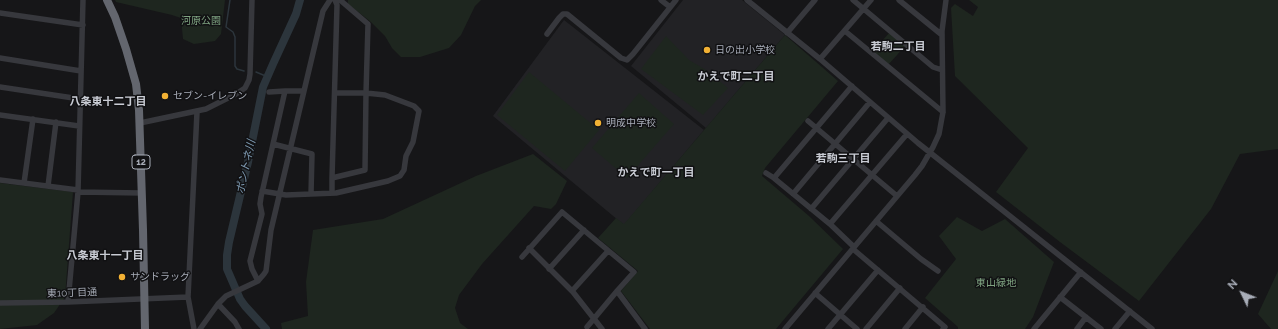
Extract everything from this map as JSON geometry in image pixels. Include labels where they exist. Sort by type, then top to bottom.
[{"type":"highway","name":"12","points":[[107,0],[119,28],[130,60],[136,84],[140,123],[145,329]]},
{"type":"street","points":[[68,302],[78,191],[84,0]]},
{"type":"street","points":[[140,123],[206,109],[241,91],[247,85],[250,74],[252,0]]},
{"type":"street","points":[[200,329],[223,299],[258,281],[266,270],[269,240],[290,148],[323,11],[330,0]]},
{"type":"street","points":[[332,193],[337,5],[335,0]]},
{"type":"street","points":[[332,178],[365,170],[368,24],[340,0]]},
{"type":"street","points":[[661,0],[670,7]]},
{"type":"street","points":[[547,34],[563,14],[567,14],[621,58],[627,60],[676,0]]},
{"type":"street","points":[[747,0],[820,59],[907,134],[1152,329]]},
{"type":"street","points":[[787,33],[815,0]]},
{"type":"street","points":[[853,0],[933,67],[942,70]]},
{"type":"street","points":[[820,59],[871,0]]},
{"type":"street","points":[[899,0],[942,35]]},
{"type":"street","points":[[785,329],[922,166],[939,134],[943,112],[942,35],[946,0]]},
{"type":"street","points":[[0,13],[83,25]]},
{"type":"street","points":[[845,31],[943,112]]},
{"type":"street","points":[[0,58],[81,71]]},
{"type":"street","points":[[774,178],[852,86]]},
{"type":"street","points":[[0,87],[80,99]]},
{"type":"street","points":[[269,92],[304,90]]},
{"type":"street","points":[[258,281],[250,261],[262,214],[260,204],[262,191],[284,91]]},
{"type":"street","points":[[262,191],[280,195],[332,193],[388,181],[398,177],[404,170],[406,156],[413,142],[419,111],[418,108],[385,95],[366,93],[335,93]]},
{"type":"street","points":[[792,194],[870,102]]},
{"type":"street","points":[[194,329],[188,297],[197,112]]},
{"type":"street","points":[[0,115],[80,126]]},
{"type":"street","points":[[811,209],[888,118]]},
{"type":"street","points":[[24,183],[33,120]]},
{"type":"street","points":[[808,120],[897,196]]},
{"type":"street","points":[[48,186],[56,122]]},
{"type":"street","points":[[830,224],[907,134]]},
{"type":"street","points":[[273,144],[312,154],[311,194]]},
{"type":"street","points":[[766,173],[830,224],[878,270],[945,327],[943,329]]},
{"type":"street","points":[[0,180],[78,191],[142,194]]},
{"type":"street","points":[[522,257],[562,212],[634,272],[587,327]]},
{"type":"street","points":[[876,222],[938,271]]},
{"type":"street","points":[[549,269],[584,230]]},
{"type":"street","points":[[530,248],[572,291],[602,329]]},
{"type":"street","points":[[572,291],[608,251]]},
{"type":"street","points":[[828,329],[878,270]]},
{"type":"street","points":[[1034,329],[1080,272]]},
{"type":"street","points":[[866,329],[900,288]]},
{"type":"street","points":[[618,291],[645,329]]},
{"type":"street","points":[[815,293],[857,329]]},
{"type":"street","name":"東10丁目通","points":[[0,303],[188,297]]},
{"type":"street","points":[[1060,297],[1101,329]]},
{"type":"street","points":[[218,304],[235,322],[239,329]]},
{"type":"street","points":[[904,329],[923,307]]},
{"type":"street","points":[[1116,329],[1130,311]]},
{"type":"street","points":[[1077,329],[1086,317]]},
{"type":"shaded area","name":"日の出小学校","points":[[683,0],[742,0],[785,35],[706,128],[631,66]]},
{"type":"shaded area","name":"明成中学校","points":[[564,20],[704,130],[624,225],[493,116]]},
{"type":"green space","name":"河原公園","points":[[115,0],[225,0],[221,34],[215,41],[194,44],[183,39],[181,18],[116,2]]},
{"type":"green space","points":[[348,0],[481,0],[475,6],[461,35],[449,48],[420,57],[401,57],[392,48],[385,36],[371,22],[348,4]]},
{"type":"green space","points":[[969,0],[1278,0],[1278,149],[1240,154],[1211,209],[1139,301],[996,192],[1028,148],[955,76],[951,8],[955,4],[973,16],[978,7]]},
{"type":"green space","points":[[890,32],[906,45],[888,65],[872,52]]},
{"type":"green space","points":[[785,35],[838,81],[765,168],[762,176],[809,216],[843,249],[776,329],[650,329],[621,291],[638,271],[598,238],[616,218],[624,224]]},
{"type":"green space","points":[[666,36],[689,60],[706,70],[728,88],[703,115],[641,69]]},
{"type":"green space","points":[[529,72],[599,130],[565,171],[497,115]]},
{"type":"green space","points":[[639,93],[674,124],[627,178],[592,148]]},
{"type":"green space","points":[[533,154],[567,181],[556,204],[551,209],[534,206],[482,264],[459,295],[455,308],[460,323],[468,329],[282,329],[281,323],[308,316],[306,282],[313,230],[383,219],[476,176]]},
{"type":"green space","points":[[0,183],[73,192],[65,297],[54,313],[37,325],[0,329]]},
{"type":"green space","name":"東山緑地","points":[[957,217],[982,231],[1005,219],[1054,262],[1033,317],[1025,329],[958,329],[958,327],[925,298],[956,259],[939,236]]},
{"type":"green space","points":[[1278,271],[1278,329],[1271,329],[1258,314]]},
{"type":"waterway","points":[[230,0],[226,27],[233,32],[235,37],[235,66],[237,69],[244,71]]},
{"type":"waterway","name":"ポントネ川","points":[[266,329],[240,299],[227,269],[227,255],[263,87],[296,14],[300,0]]},
{"type":"waterway","points":[[256,72],[268,77]]},
{"type":"place","name":"日の出小学校","points":[[707,50]]},
{"type":"place","name":"セブン-イレブン","points":[[165,96]]},
{"type":"place","name":"明成中学校","points":[[598,123]]},
{"type":"place","name":"サンドラッグ","points":[[122,277]]},
{"type":"district","name":"若駒二丁目","points":[[898,47]]},
{"type":"district","name":"かえで町二丁目","points":[[736,77]]},
{"type":"district","name":"八条東十二丁目","points":[[108,102]]},
{"type":"district","name":"若駒三丁目","points":[[843,159]]},
{"type":"district","name":"かえで町一丁目","points":[[656,173]]},
{"type":"district","name":"八条東十一丁目","points":[[105,256]]}]
